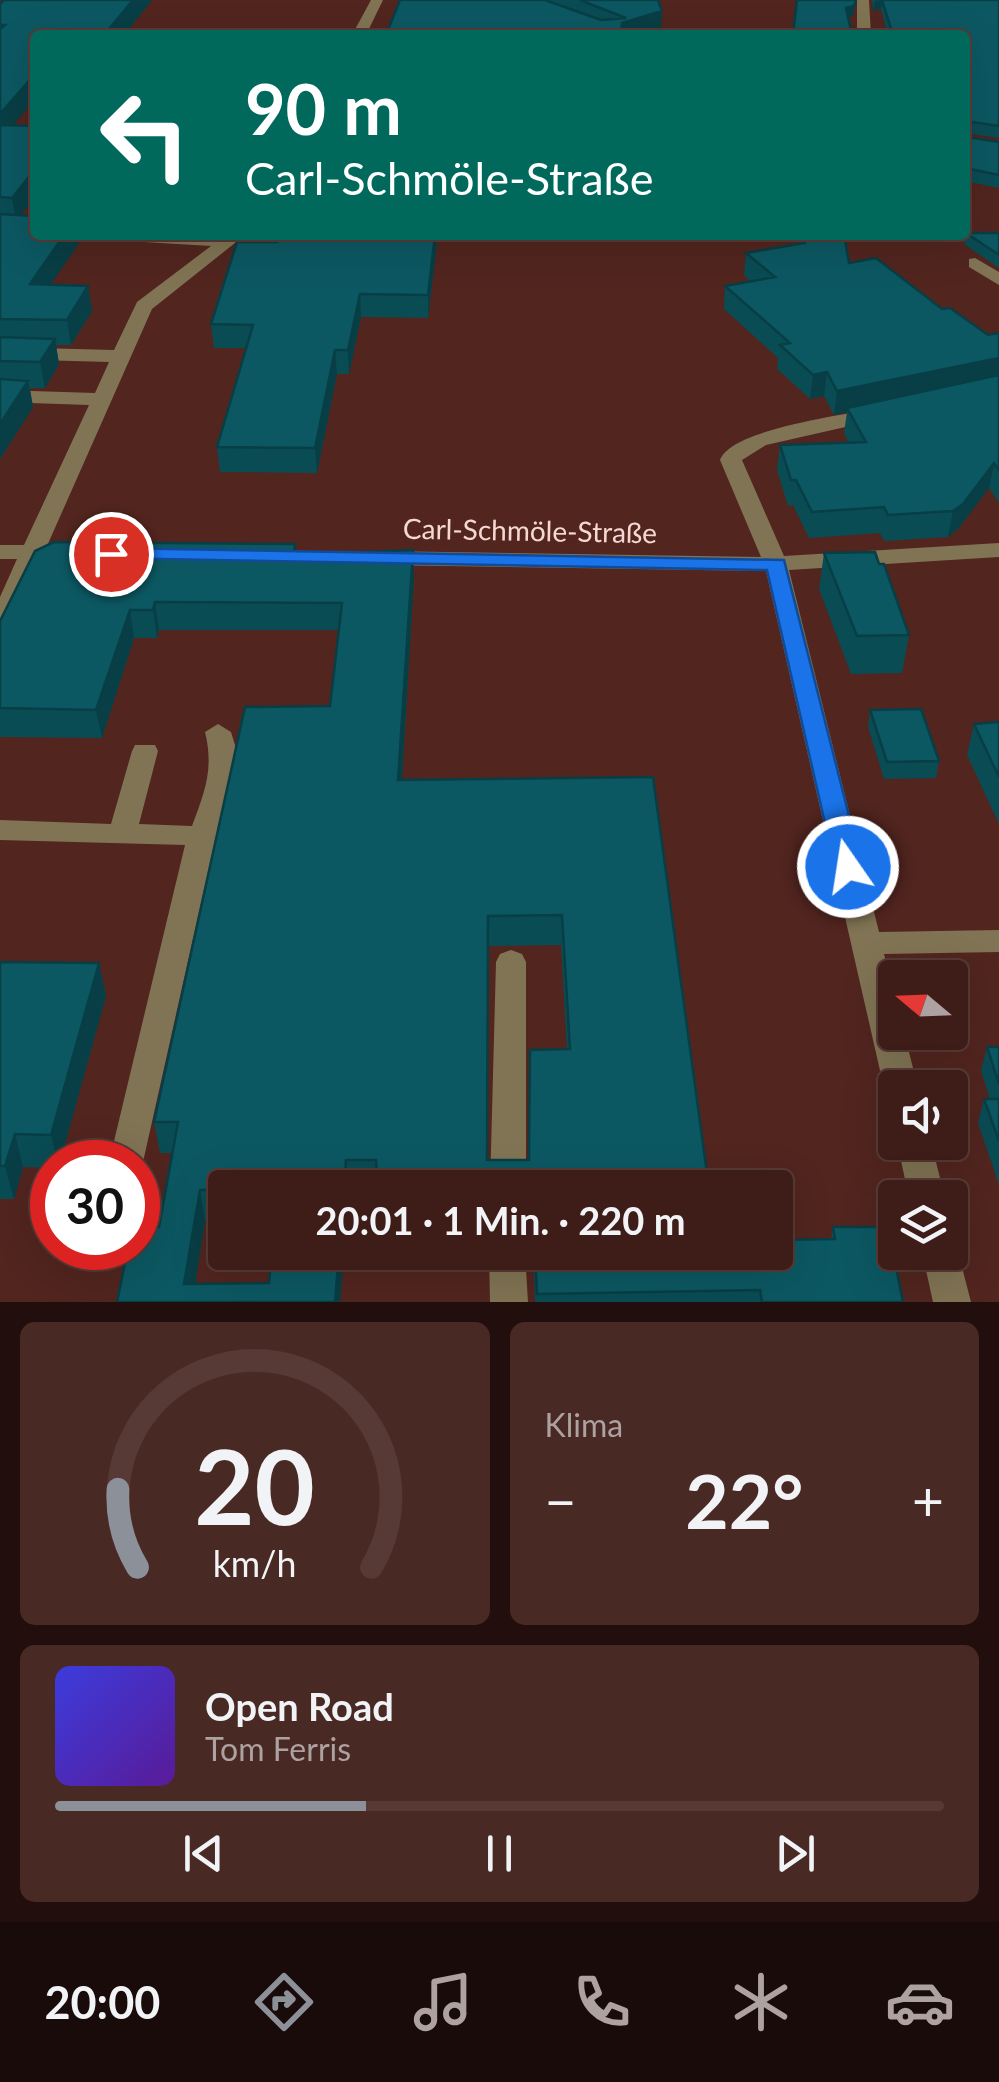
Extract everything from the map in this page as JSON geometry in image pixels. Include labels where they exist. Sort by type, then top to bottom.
[{"type":"street","points":[[361,30],[376,0]]},
{"type":"street","points":[[863,0],[864,30]]},
{"type":"street","points":[[0,622],[144,306],[229,240]]},
{"type":"street","points":[[975,263],[999,280]]},
{"type":"street","points":[[0,353],[121,356]]},
{"type":"street","points":[[0,396],[102,400]]},
{"type":"street","points":[[892,411],[759,440],[733,453],[736,473],[776,564],[897,1070]]},
{"type":"street","name":"Carl-Schmöle-Straße","points":[[366,558],[776,564],[999,550]]},
{"type":"street","points":[[0,552],[92,554]]},
{"type":"street","points":[[131,1140],[202,836],[224,776],[225,758],[218,732]]},
{"type":"street","points":[[122,834],[145,751]]},
{"type":"street","points":[[0,830],[202,836]]},
{"type":"street","points":[[866,943],[999,941]]},
{"type":"street","points":[[508,1170],[511,962]]},
{"type":"street","points":[[508,1270],[509,1302]]},
{"type":"street","points":[[944,1270],[952,1302]]},
{"type":"building","points":[[4,0],[133,0],[108,30],[30,30],[30,80],[0,114],[0,29],[5,25],[0,25],[0,4]]},
{"type":"building","points":[[400,0],[545,0],[601,20],[626,18],[580,0],[658,0],[662,11],[622,23],[621,30],[388,30]]},
{"type":"building","points":[[797,0],[856,0],[854,6],[846,8],[851,30],[794,30]]},
{"type":"building","points":[[882,0],[999,0],[999,126],[970,122],[970,30],[891,30]]},
{"type":"building","points":[[0,125],[30,126],[30,175],[12,198],[0,197]]},
{"type":"building","points":[[970,138],[999,142],[999,175],[970,169]]},
{"type":"building","points":[[0,214],[30,216],[30,240],[61,240],[30,284],[88,286],[67,320],[0,319]]},
{"type":"building","points":[[970,233],[999,233],[999,255],[970,236]]},
{"type":"building","points":[[434,240],[428,295],[360,294],[348,350],[335,350],[315,448],[217,447],[253,325],[211,324],[237,242]]},
{"type":"building","points":[[805,240],[845,240],[849,263],[876,258],[942,309],[950,308],[988,335],[999,333],[999,358],[837,391],[827,372],[813,375],[780,345],[790,343],[725,286],[775,277],[746,253],[805,243]]},
{"type":"building","points":[[0,337],[55,339],[40,362],[0,361]]},
{"type":"building","points":[[999,375],[999,470],[994,463],[963,504],[953,511],[888,515],[884,507],[812,512],[796,480],[791,480],[780,445],[866,442],[847,408]]},
{"type":"building","points":[[0,379],[28,381],[0,424]]},
{"type":"building","points":[[54,542],[295,544],[294,555],[413,550],[398,780],[653,777],[707,1170],[377,1170],[376,1160],[346,1160],[345,1170],[208,1170],[208,1190],[200,1190],[184,1284],[269,1283],[270,1270],[338,1270],[335,1302],[117,1302],[124,1270],[160,1270],[160,1221],[178,1122],[154,1122],[245,707],[330,706],[342,603],[155,602],[153,610],[130,610],[96,710],[0,708],[0,621],[35,551]],"holes":[[[562,915],[570,1049],[530,1050],[529,1160],[487,1160],[488,916]]]},
{"type":"building","points":[[875,552],[879,564],[884,564],[909,635],[857,636],[824,553]]},
{"type":"building","points":[[921,709],[939,761],[887,762],[870,710]]},
{"type":"building","points":[[999,722],[999,777],[974,724]]},
{"type":"building","points":[[0,962],[99,963],[51,1135],[15,1134],[5,1166],[0,1166]]},
{"type":"building","points":[[987,1047],[999,1047],[999,1084]]},
{"type":"building","points":[[984,1099],[999,1099],[999,1141]]},
{"type":"building","points":[[833,1227],[878,1227],[878,1270],[897,1270],[903,1302],[762,1302],[760,1290],[537,1294],[536,1270],[793,1270],[793,1240],[835,1239]]},
{"type":"route","points":[[111,554],[776,564],[848,867]]}]
